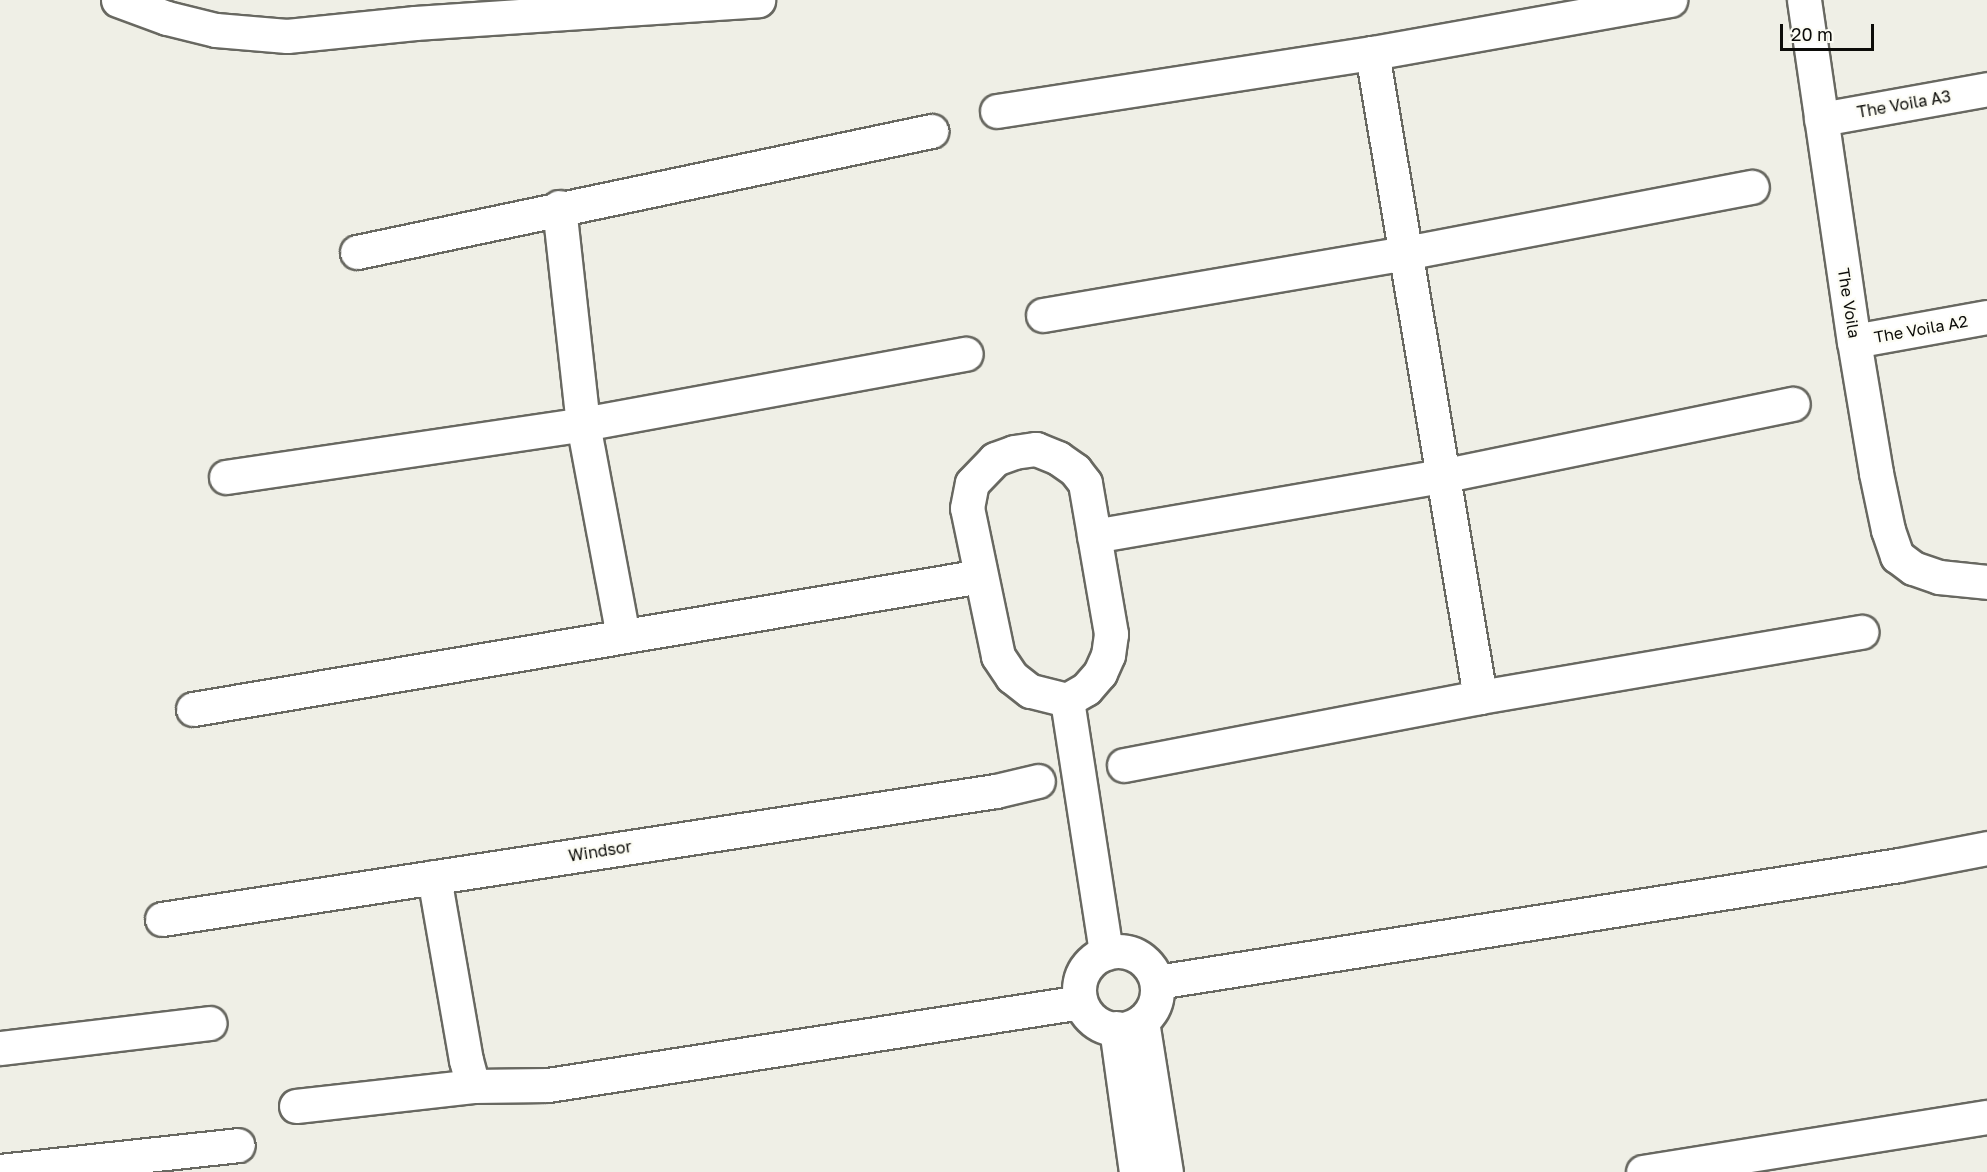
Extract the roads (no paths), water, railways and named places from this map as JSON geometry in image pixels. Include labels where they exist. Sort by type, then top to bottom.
[{"type":"street","points":[[118,0],[167,18],[216,30],[287,36],[415,12],[758,0]]},
{"type":"street","points":[[997,111],[1372,53],[1670,0]]},
{"type":"street","name":"The Voila","points":[[1804,0],[1876,473],[1897,556],[1913,568],[1939,577],[1987,582]]},
{"type":"street","points":[[1372,53],[1480,697]]},
{"type":"street","name":"The Voila A3","points":[[1821,119],[1987,89]]},
{"type":"street","points":[[357,252],[559,207],[931,131]]},
{"type":"street","points":[[1043,315],[1405,253],[1752,187]]},
{"type":"street","points":[[559,207],[583,424],[623,634]]},
{"type":"street","name":"The Voila A2","points":[[1854,340],[1987,317]]},
{"type":"street","points":[[226,477],[583,424],[966,354]]},
{"type":"street","points":[[1094,536],[1442,476],[1793,404]]},
{"type":"street","points":[[1036,449],[1058,458],[1075,470],[1085,483],[1111,634],[1108,656],[1100,673],[1086,689],[1067,700],[1030,691],[1012,677],[998,656],[981,576],[967,508],[972,483],[995,459],[1014,452],[1036,449]]},
{"type":"street","points":[[193,709],[623,634],[981,576]]},
{"type":"street","points":[[1124,765],[1480,697],[1862,632]]},
{"type":"street","points":[[1067,700],[1106,953]]},
{"type":"street","name":"Windsor","points":[[162,919],[996,791],[1038,781]]},
{"type":"street","points":[[1157,982],[1899,865],[1987,848]]},
{"type":"street","points":[[434,877],[466,1060],[473,1086]]},
{"type":"street","points":[[1106,953],[1132,953],[1152,970],[1157,982],[1157,997],[1152,1010],[1129,1024],[1101,1025],[1081,1002],[1079,987],[1085,969],[1106,953]]},
{"type":"street","points":[[296,1106],[473,1086],[548,1085],[1081,1002]]},
{"type":"street","points":[[0,1048],[210,1023]]},
{"type":"street","points":[[1129,1024],[1136,1172]]},
{"type":"street","points":[[1129,1024],[1166,1172]]},
{"type":"street","points":[[1643,1172],[1987,1117]]},
{"type":"street","points":[[0,1171],[237,1145]]}]
